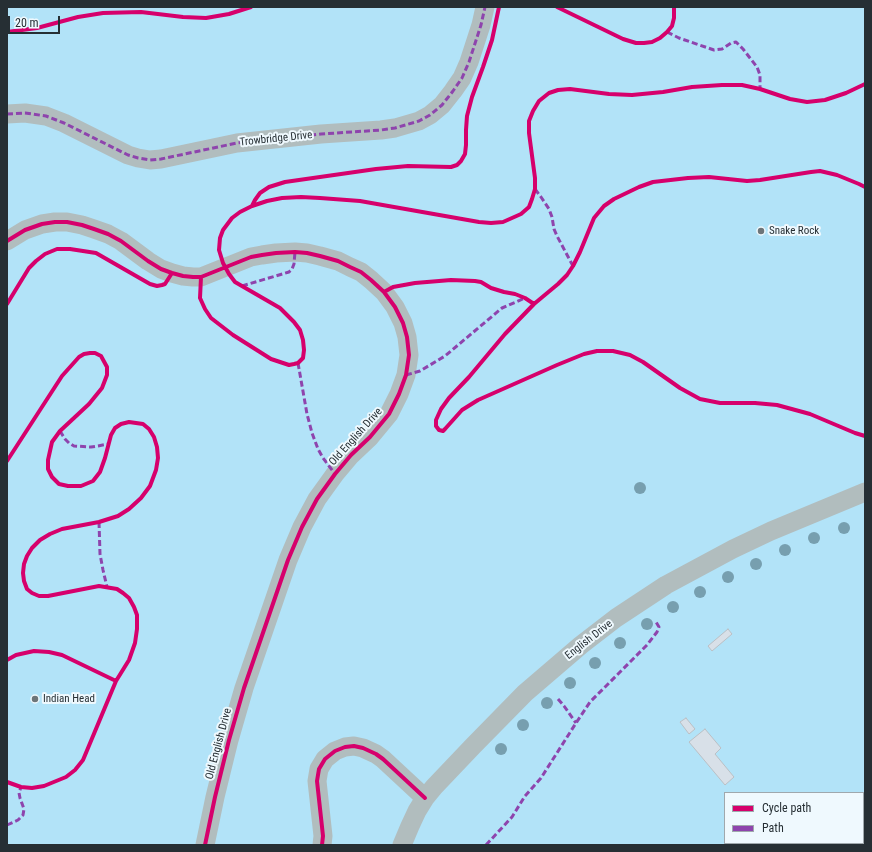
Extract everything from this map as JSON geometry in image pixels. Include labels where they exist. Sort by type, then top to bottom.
[{"type":"street","name":"Trowbridge Drive","points":[[7,114],[46,116],[64,123],[128,154],[138,158],[150,160],[237,143],[395,128],[419,121],[430,115],[442,105],[453,91],[462,78],[471,56],[485,7]]},
{"type":"street","name":"Old English Drive","points":[[7,241],[25,230],[42,224],[67,222],[108,234],[121,241],[161,269],[183,276],[193,277],[201,276],[251,257],[276,253],[307,253],[338,261],[361,272],[372,280],[384,292],[395,307],[403,323],[407,337],[409,355],[406,375],[399,394],[389,414],[351,455],[317,498],[302,526],[288,560],[244,688],[215,796],[205,845]]},
{"type":"street","name":"English Drive","points":[[402,845],[425,798],[434,787],[525,693],[581,645],[616,618],[666,585],[733,549],[771,530],[834,506],[865,492]]},
{"type":"street","name":"English Drive","points":[[834,506],[865,500]]},
{"type":"street","points":[[322,845],[323,836],[317,781],[319,769],[325,759],[335,751],[345,747],[354,746],[376,754],[425,798]]},
{"type":"shaded area","points":[[7,7],[865,7],[865,845],[7,845]]},
{"type":"building","points":[[728,629],[732,634],[712,651],[708,646]]},
{"type":"building","points":[[686,718],[695,729],[689,734],[680,722]]},
{"type":"building","points":[[705,729],[721,748],[715,754],[734,777],[725,785],[689,742]]},
{"type":"marked path","points":[[7,114],[25,113],[46,116],[64,123],[128,155],[150,160],[237,143],[395,128],[419,121],[430,115],[442,105],[453,91],[462,78],[469,62],[485,7]]},
{"type":"marked path","points":[[667,32],[679,38],[714,50],[722,49],[731,43],[736,42],[757,67],[760,75],[760,89]]},
{"type":"marked path","points":[[535,189],[549,209],[554,229],[573,266]]},
{"type":"marked path","points":[[242,286],[289,272],[294,264],[295,252]]},
{"type":"marked path","points":[[406,375],[420,371],[445,356],[502,308],[525,298]]},
{"type":"marked path","points":[[298,363],[312,433],[323,458],[335,474]]},
{"type":"marked path","points":[[60,431],[65,439],[74,446],[91,447],[108,444]]},
{"type":"marked path","points":[[99,522],[100,554],[107,587]]},
{"type":"marked path","points":[[486,845],[512,817],[525,796],[541,778],[590,702],[647,645],[657,632],[659,627],[656,622]]},
{"type":"marked path","points":[[558,699],[576,723]]},
{"type":"marked path","points":[[7,825],[18,820],[23,815],[24,809],[19,793],[21,787]]},
{"type":"cycle path","points":[[7,32],[37,28],[78,17],[103,13],[141,12],[206,18],[229,14],[251,7]]},
{"type":"cycle path","points":[[252,206],[260,193],[269,187],[285,182],[376,169],[408,166],[451,167],[457,165],[465,154],[467,116],[492,40],[499,7]]},
{"type":"cycle path","points":[[557,7],[623,39],[636,43],[652,42],[667,32],[672,26],[674,7]]},
{"type":"cycle path","points":[[201,277],[200,298],[211,318],[233,335],[271,359],[289,365],[298,363],[303,358],[304,350],[300,330],[280,308],[235,282],[223,263],[219,250],[220,238],[223,230],[232,218],[252,206],[282,198],[320,198],[360,201],[479,222],[503,222],[521,214],[529,207],[532,199],[535,189],[535,178],[529,133],[529,121],[539,101],[549,93],[558,90],[570,89],[609,94],[632,95],[692,87],[742,85],[790,99],[807,102],[825,100],[846,93],[865,84]]},
{"type":"cycle path","points":[[865,187],[837,175],[820,171],[747,181],[709,177],[653,182],[614,199],[604,206],[594,218],[580,252],[567,275],[534,304],[505,334],[469,377],[449,398],[441,409],[436,420],[436,426],[439,430],[443,431],[462,410],[478,400],[584,354],[597,351],[613,351],[630,355],[643,362],[680,388],[700,399],[720,403],[755,403],[777,405],[810,414],[865,436]]},
{"type":"cycle path","points":[[7,241],[25,230],[42,224],[67,222],[82,225],[108,234],[121,241],[161,269],[183,276],[193,277],[201,277],[251,257],[276,253],[307,253],[338,261],[361,272],[384,292],[395,307],[403,323],[407,337],[409,355],[406,375],[399,394],[389,414],[370,437],[351,455],[317,499],[302,527],[288,560],[244,688],[229,740],[205,845]]},
{"type":"cycle path","points":[[7,304],[29,268],[45,254],[57,249],[70,249],[96,253],[150,284],[157,286],[165,284],[172,273]]},
{"type":"cycle path","points":[[384,292],[393,287],[415,283],[451,280],[475,281],[481,282],[491,288],[515,294],[534,304]]},
{"type":"cycle path","points":[[7,461],[62,376],[79,357],[90,353],[95,353],[101,356],[107,367],[107,375],[102,388],[89,404],[60,431],[52,442],[48,460],[48,469],[52,477],[59,484],[68,486],[81,486],[93,481],[100,472],[111,435],[115,428],[121,424],[129,422],[143,424],[149,429],[154,437],[158,458],[156,470],[150,486],[141,498],[129,509],[118,516],[99,522],[62,529],[50,534],[40,540],[27,556],[24,564],[24,581],[27,589],[32,593],[39,596],[48,596],[99,586],[117,589],[129,598],[134,607],[137,615],[137,629],[135,643],[129,660],[116,681],[83,760],[75,770],[66,777],[44,786],[32,788],[21,787],[7,782]]},
{"type":"cycle path","points":[[7,660],[16,655],[34,651],[49,652],[62,655],[116,681]]},
{"type":"cycle path","points":[[322,845],[323,836],[317,781],[319,769],[325,759],[335,751],[345,747],[354,746],[376,754],[425,798]]},
{"type":"place","name":"Snake Rock","points":[[761,231]]},
{"type":"place","name":"Indian Head","points":[[35,699]]}]
